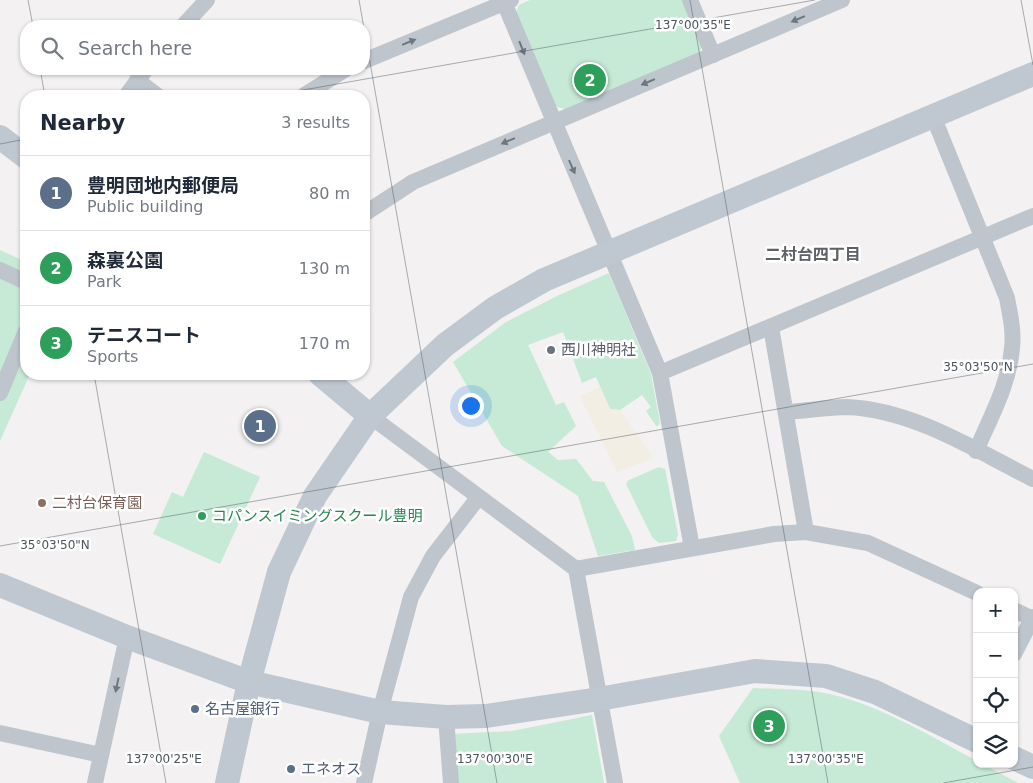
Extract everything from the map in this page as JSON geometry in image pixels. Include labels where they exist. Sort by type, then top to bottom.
[{"type":"street","points":[[189,20],[207,0]]},
{"type":"street","points":[[690,0],[713,55]]},
{"type":"street","points":[[370,210],[413,182],[842,0]]},
{"type":"street","points":[[370,58],[506,1],[553,122],[660,373],[692,548]]},
{"type":"street","points":[[227,783],[249,682],[279,572],[315,496],[370,416],[445,345],[495,308],[544,280],[1033,74]]},
{"type":"street","points":[[130,90],[141,75]]},
{"type":"street","points":[[143,75],[154,90]]},
{"type":"street","points":[[313,90],[336,75]]},
{"type":"street","points":[[934,116],[1007,298],[1012,346],[1002,393],[976,451]]},
{"type":"street","points":[[0,137],[20,152]]},
{"type":"street","points":[[660,373],[1033,216]]},
{"type":"street","points":[[0,270],[20,279]]},
{"type":"street","points":[[772,327],[806,532]]},
{"type":"street","points":[[0,393],[20,345]]},
{"type":"street","points":[[327,380],[370,416],[576,569],[615,783]]},
{"type":"street","points":[[786,412],[847,407],[882,412],[918,422],[1033,479]]},
{"type":"street","points":[[364,783],[380,712],[411,597],[433,556],[478,498]]},
{"type":"street","points":[[576,569],[774,534],[806,532],[868,543],[973,591]]},
{"type":"street","points":[[0,585],[127,637],[249,682],[380,712],[446,718],[486,716],[599,699],[755,671],[826,676],[874,692],[973,734]]},
{"type":"street","points":[[1018,612],[1033,618],[1018,646]]},
{"type":"street","points":[[95,783],[127,637]]},
{"type":"street","points":[[446,718],[451,783]]},
{"type":"street","points":[[0,734],[101,755]]},
{"type":"street","points":[[1018,760],[1033,767]]},
{"type":"green space","points":[[530,0],[684,0],[703,44],[699,53],[565,109],[554,106],[516,13],[519,5]]},
{"type":"green space","points":[[0,250],[20,259],[20,380],[27,380],[0,441]]},
{"type":"green space","points":[[609,273],[651,374],[660,423],[657,427],[646,411],[651,407],[642,395],[620,410],[610,409],[596,377],[582,383],[563,332],[528,345],[556,405],[564,402],[576,426],[548,452],[558,460],[576,459],[593,481],[604,482],[632,536],[635,550],[598,556],[578,496],[502,446],[453,362],[506,322],[559,295]]},
{"type":"green space","name":"コパンスイミングスクール豊明","points":[[204,452],[260,477],[220,564],[153,534],[172,492],[183,497]]},
{"type":"green space","points":[[659,467],[665,469],[678,534],[676,541],[659,543],[652,537],[626,484],[629,480]]},
{"type":"green space","points":[[753,688],[819,692],[840,696],[900,720],[973,759],[973,768],[990,768],[1018,783],[740,783],[719,736]]},
{"type":"green space","points":[[592,715],[604,783],[456,783],[452,734],[512,731]]},
{"type":"sand","points":[[600,387],[610,409],[620,410],[653,458],[617,472],[580,396]]},
{"type":"place","name":"森裏公園","points":[[590,80]]},
{"type":"place","name":"西川神明社","points":[[551,350]]},
{"type":"place","name":"豊明団地内郵便局","points":[[260,426]]},
{"type":"place","name":"二村台保育園","points":[[42,503]]},
{"type":"place","name":"コパンスイミングスクール豊明","points":[[202,516]]},
{"type":"place","name":"名古屋銀行","points":[[195,709]]},
{"type":"place","name":"テニスコート","points":[[769,726]]},
{"type":"place","name":"エネオス","points":[[291,769]]},
{"type":"district","name":"二村台四丁目","points":[[813,254]]}]
